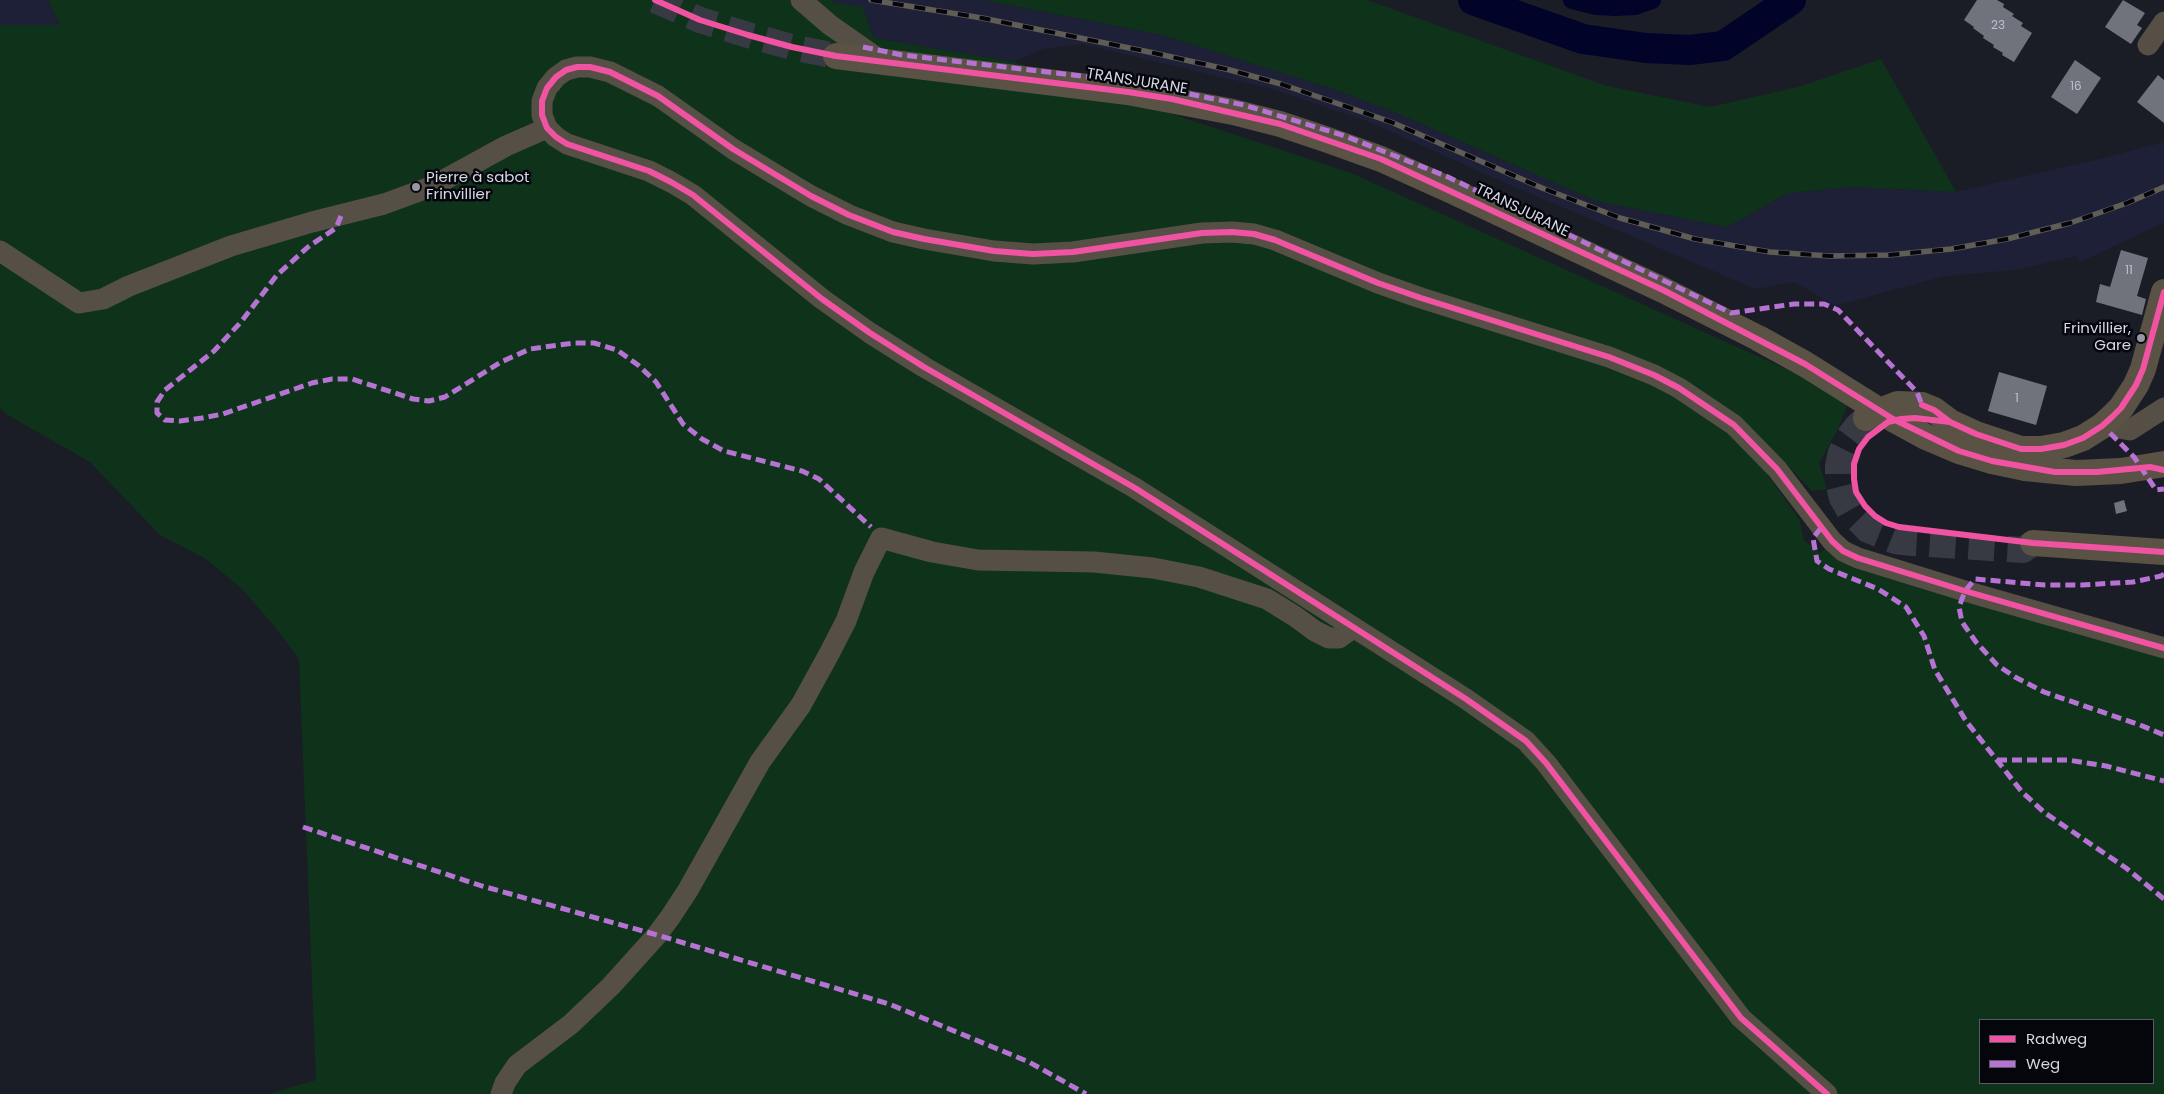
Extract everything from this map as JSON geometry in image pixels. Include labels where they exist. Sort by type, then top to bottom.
[{"type":"main road","name":"TRANSJURANE","points":[[836,56],[873,54],[1128,92],[1172,99],[1280,124],[1381,160],[1450,190],[1529,229],[1663,290],[1774,347],[1869,416],[1893,419],[1926,437],[1959,451],[1992,461],[2026,468],[2076,473],[2159,467]]},
{"type":"main road","points":[[1869,416],[1888,422],[1914,418],[1950,422],[1999,443],[2021,449],[2041,450],[2064,446],[2107,422],[2121,408],[2138,380],[2164,292]]},
{"type":"main road","points":[[2033,543],[2164,552]]},
{"type":"street","points":[[801,0],[830,25],[873,54]]},
{"type":"street","points":[[2148,45],[2164,22]]},
{"type":"street","points":[[1827,1094],[1740,1018],[1546,763],[1526,741],[1466,699],[1353,628],[1265,569],[1135,488],[924,367],[870,332],[822,299],[678,186],[649,171],[567,144],[556,137],[547,128],[542,115],[542,100],[547,88],[556,77],[566,70],[577,67],[590,67],[610,72],[658,96],[732,149],[811,196],[849,215],[893,232],[956,246],[1033,254],[1073,252],[1202,233],[1232,232],[1275,240],[1378,283],[1609,357],[1654,375],[1679,388],[1734,425],[1777,469],[1832,541],[1843,551],[1858,558],[2164,648]]},
{"type":"street","points":[[0,250],[79,303],[103,299],[139,282],[232,246],[312,222],[361,211],[425,189],[506,146],[547,128]]},
{"type":"street","points":[[2107,422],[2130,430],[2164,408]]},
{"type":"street","points":[[501,1094],[505,1083],[517,1065],[578,1018],[657,935],[672,916],[760,762],[801,705],[829,654],[846,621],[876,532],[932,552],[978,560],[1094,562],[1153,568],[1199,577],[1267,599],[1315,631],[1329,638],[1339,638],[1353,628]]},
{"type":"shaded area","points":[[0,0],[48,0],[60,26],[0,25]]},
{"type":"shaded area","points":[[832,0],[984,0],[1162,35],[1333,89],[1397,113],[1596,201],[1727,227],[1788,193],[1853,187],[1956,192],[2104,158],[2164,142],[2164,222],[2081,262],[2076,256],[2015,270],[1944,276],[1835,306],[1795,282],[1756,289],[1503,182],[1369,122],[1271,89],[1082,44],[1043,49],[1014,62],[874,38],[863,7],[832,2]]},
{"type":"green space","points":[[48,0],[832,0],[832,2],[863,7],[874,38],[1014,62],[1351,173],[1806,378],[1848,404],[1837,431],[1819,463],[1827,489],[1812,491],[1775,452],[1767,474],[1799,519],[1804,540],[1820,553],[1825,549],[1832,555],[2164,658],[2164,1094],[268,1094],[316,1080],[299,659],[276,628],[242,589],[206,559],[160,535],[90,462],[6,414],[0,408],[0,25],[60,25]]},
{"type":"green space","points":[[984,0],[1367,0],[1607,86],[1710,107],[1798,87],[1881,59],[1956,192],[1853,187],[1788,193],[1727,227],[1596,201],[1397,113],[1333,89],[1162,35]]},
{"type":"building","points":[[1977,0],[1997,0],[2004,4],[2003,7],[2014,14],[2012,16],[2023,23],[2021,26],[2032,33],[2014,62],[2002,55],[2003,53],[1993,47],[1994,45],[1983,38],[1984,36],[1964,20]]},
{"type":"building","points":[[2123,0],[2145,13],[2137,25],[2142,28],[2131,44],[2105,27]]},
{"type":"building","points":[[2075,60],[2101,78],[2077,114],[2051,97]]},
{"type":"building","points":[[2158,75],[2164,80],[2164,123],[2137,102]]},
{"type":"building","points":[[2121,250],[2148,258],[2137,296],[2146,299],[2142,315],[2096,302],[2100,284],[2110,287]]},
{"type":"building","points":[[1999,372],[2047,386],[2036,425],[1988,411]]},
{"type":"building","points":[[2124,500],[2127,511],[2116,514],[2114,503]]},
{"type":"waterway","points":[[1473,0],[1583,39],[1646,48],[1690,50],[1723,46],[1791,0]]},
{"type":"waterway","points":[[1572,0],[1596,6],[1615,7],[1635,6],[1652,0]]},
{"type":"tunnel","points":[[655,0],[700,20],[748,35],[836,56]]},
{"type":"tunnel","points":[[1866,418],[1848,438],[1841,452],[1838,466],[1838,482],[1842,498],[1850,512],[1868,530],[1895,541],[1912,543],[2023,550],[2033,543]]},
{"type":"railway","points":[[871,0],[982,18],[1154,53],[1230,70],[1281,84],[1391,122],[1542,188],[1620,218],[1695,239],[1770,252],[1830,256],[1889,255],[1951,249],[2007,239],[2070,223],[2127,203],[2164,187]]},
{"type":"marked path","points":[[863,47],[902,55],[1150,86],[1244,105],[1345,136],[1448,177],[1731,313],[1794,304],[1824,304],[1838,310],[1917,392],[1922,405]]},
{"type":"marked path","points":[[341,216],[336,228],[308,247],[277,275],[241,322],[214,351],[165,390],[157,402],[157,413],[165,420],[180,421],[223,414],[312,383],[332,379],[352,379],[413,399],[429,401],[445,397],[501,362],[530,349],[574,343],[594,343],[617,350],[638,365],[656,382],[683,424],[702,439],[724,451],[802,471],[819,479],[871,527]]},
{"type":"marked path","points":[[2110,433],[2134,457],[2156,490],[2164,489]]},
{"type":"marked path","points":[[1821,528],[1813,538],[1817,561],[1829,569],[1878,589],[1906,607],[1924,636],[1935,670],[1966,721],[2022,792],[2045,813],[2126,868],[2164,899]]},
{"type":"marked path","points":[[2164,574],[2133,582],[2081,585],[2045,585],[1975,579],[1965,591],[1959,607],[1962,622],[1976,642],[1997,665],[2015,677],[2044,692],[2164,735]]},
{"type":"marked path","points":[[1997,760],[2068,760],[2106,766],[2164,781]]},
{"type":"marked path","points":[[303,827],[482,886],[657,935],[889,1004],[1029,1062],[1086,1094]]},
{"type":"cycle path","points":[[655,0],[700,20],[748,35],[836,56],[1128,92],[1172,99],[1280,124],[1381,159],[1663,290],[1805,364],[1893,419],[1959,451],[1992,461],[2055,472],[2097,472],[2150,467],[2164,470]]},
{"type":"cycle path","points":[[1827,1094],[1741,1018],[1546,763],[1526,741],[1466,699],[1135,488],[924,367],[870,333],[822,299],[693,195],[649,171],[567,144],[556,137],[547,128],[542,115],[542,101],[547,88],[556,77],[566,70],[577,67],[590,67],[610,72],[658,96],[733,149],[811,196],[849,215],[893,232],[924,239],[994,251],[1033,254],[1073,252],[1202,233],[1232,232],[1254,234],[1275,240],[1378,283],[1609,357],[1654,375],[1679,388],[1734,425],[1777,469],[1832,541],[1843,551],[1858,558],[2164,648]]},
{"type":"cycle path","points":[[1922,405],[1934,410],[1950,422],[1976,434],[2021,449],[2041,449],[2064,445],[2083,438],[2102,426],[2121,408],[2136,385],[2143,369],[2164,292]]},
{"type":"cycle path","points":[[1950,422],[1915,418],[1901,419],[1888,422],[1868,437],[1859,449],[1854,464],[1854,479],[1856,492],[1865,506],[1875,516],[1886,523],[1899,527],[2033,543],[2164,552]]},
{"type":"place","name":"Pierre à sabot Frinvillier","points":[[416,187]]},
{"type":"place","name":"Frinvillier, Gare","points":[[2141,338]]}]
